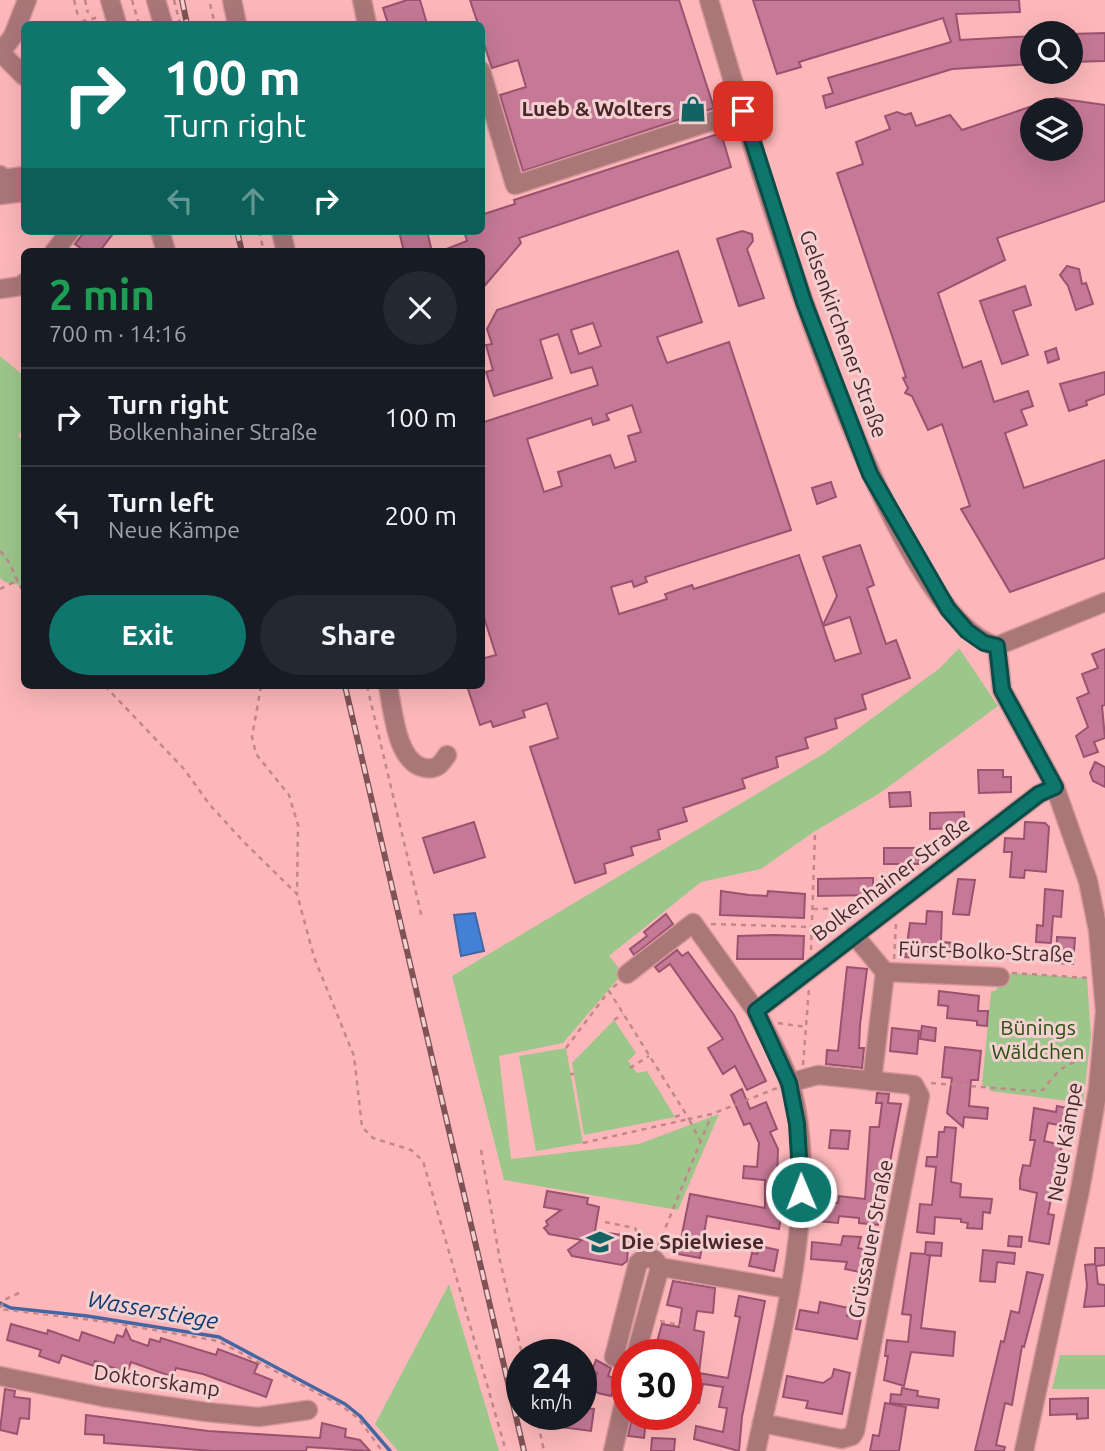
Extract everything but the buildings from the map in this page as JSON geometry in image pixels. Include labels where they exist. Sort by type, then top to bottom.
[{"type":"street","points":[[21,73],[1,53],[13,36],[27,0]]},
{"type":"street","points":[[156,0],[162,21]]},
{"type":"street","points":[[232,0],[236,21]]},
{"type":"street","points":[[362,0],[366,21]]},
{"type":"street","name":"Gelsenkirchener Straße","points":[[709,0],[804,302],[870,474],[948,609],[967,631],[984,643],[997,646]]},
{"type":"street","points":[[485,84],[515,185],[743,111]]},
{"type":"street","points":[[0,174],[4,179],[21,176]]},
{"type":"street","points":[[0,195],[21,192]]},
{"type":"street","points":[[0,289],[21,286]]},
{"type":"street","points":[[997,646],[1105,602]]},
{"type":"street","name":"Neue Kämpe","points":[[997,646],[1002,690],[1055,787],[1088,881],[1101,930],[1105,1011],[1102,1089],[1024,1451]]},
{"type":"street","points":[[389,689],[401,743],[410,760],[430,769],[441,765],[447,755]]},
{"type":"street","name":"Bolkenhainer Straße","points":[[759,1016],[855,935],[1039,794],[1055,787]]},
{"type":"street","points":[[626,974],[693,923],[759,1016],[789,1083],[801,1167],[801,1218],[756,1451]]},
{"type":"street","name":"Fürst-Bolko-Straße","points":[[855,935],[885,972],[1000,977]]},
{"type":"street","points":[[872,1081],[885,972]]},
{"type":"street","points":[[789,1083],[818,1075],[914,1085],[918,1089]]},
{"type":"street","name":"Grüssauer Straße","points":[[762,1423],[842,1439],[852,1436],[855,1431],[918,1120],[918,1089]]},
{"type":"street","points":[[619,1339],[638,1263],[653,1261],[788,1289]]},
{"type":"street","points":[[640,1339],[646,1319],[653,1261]]},
{"type":"street","name":"Doktorskamp","points":[[0,1376],[91,1395],[206,1412],[259,1417],[308,1410]]},
{"type":"street","points":[[613,1451],[618,1430]]},
{"type":"path","points":[[74,0],[78,16]]},
{"type":"path","points":[[85,0],[88,13]]},
{"type":"path","points":[[132,0],[138,21]]},
{"type":"path","points":[[174,0],[179,21]]},
{"type":"path","points":[[211,4],[214,21]]},
{"type":"path","points":[[83,21],[113,13]]},
{"type":"path","points":[[0,551],[8,558],[21,588]]},
{"type":"path","points":[[0,589],[16,581]]},
{"type":"path","points":[[108,689],[184,769],[210,805],[297,894]]},
{"type":"path","points":[[260,689],[252,737],[256,754],[289,795],[298,825],[297,894],[314,957],[354,1056],[362,1127],[373,1138],[411,1150],[423,1161],[506,1451]]},
{"type":"path","points":[[368,689],[422,918]]},
{"type":"path","points":[[885,972],[894,961],[897,903]]},
{"type":"path","points":[[813,909],[868,908]]},
{"type":"path","points":[[698,930],[710,924],[812,927]]},
{"type":"path","name":"Fürst-Bolko-Straße","points":[[1000,977],[1007,973],[1093,978]]},
{"type":"path","points":[[566,1048],[609,991],[626,974]]},
{"type":"path","points":[[609,991],[689,1119],[701,1143]]},
{"type":"path","points":[[614,1020],[623,1014]]},
{"type":"path","points":[[759,1016],[806,1027]]},
{"type":"path","points":[[630,1068],[649,1056]]},
{"type":"path","points":[[918,1089],[929,1083],[1043,1090],[1058,1072],[1077,1060],[1091,1061]]},
{"type":"path","points":[[583,1143],[712,1114],[789,1083]]},
{"type":"path","points":[[675,1117],[685,1113]]},
{"type":"path","points":[[653,1261],[712,1114]]},
{"type":"path","points":[[481,1150],[500,1261],[518,1339]]},
{"type":"path","points":[[605,1222],[635,1227],[653,1261]]},
{"type":"path","points":[[19,1293],[4,1300],[0,1309],[108,1322],[218,1341],[342,1406],[358,1418],[382,1451]]},
{"type":"path","points":[[646,1319],[685,1326]]},
{"type":"path","points":[[539,1430],[544,1451]]},
{"type":"green space","points":[[0,356],[21,374],[21,432],[18,436],[21,439],[21,585],[5,582],[0,578]]},
{"type":"green space","points":[[959,648],[998,706],[880,793],[812,833],[761,869],[701,882],[609,956],[623,973],[563,1043],[499,1056],[511,1159],[639,1144],[719,1114],[678,1210],[504,1180],[452,976],[825,753],[940,668]]},
{"type":"green space","name":"Bünings Wäldchen","points":[[1007,973],[1087,978],[1091,1036],[1083,1103],[990,1091],[989,1087],[982,1085],[991,991],[995,991]]},
{"type":"green space","points":[[614,1020],[636,1053],[628,1061],[637,1073],[647,1071],[675,1117],[584,1135],[572,1063]]},
{"type":"green space","points":[[566,1048],[583,1143],[536,1151],[519,1056]]},
{"type":"green space","points":[[449,1284],[499,1451],[398,1451],[375,1424]]},
{"type":"green space","points":[[1060,1355],[1105,1355],[1105,1389],[1052,1389]]},
{"type":"water","points":[[475,913],[484,951],[461,956],[454,915]]},
{"type":"waterway","name":"Wasserstiege","points":[[0,1303],[11,1308],[87,1316],[219,1337],[345,1404],[360,1416],[390,1451]]},
{"type":"railway","points":[[182,0],[186,21]]},
{"type":"railway","points":[[238,235],[241,248]]},
{"type":"railway","points":[[346,689],[524,1451]]},
{"type":"place","name":"Lueb & Wolters","points":[[693,109]]},
{"type":"place","name":"Die Spielwiese","points":[[600,1242]]},
{"type":"route","points":[[743,111],[804,302],[870,474],[908,545],[948,609],[967,631],[984,643],[997,646],[1002,690],[1055,787],[1039,794],[756,1011],[789,1083],[797,1124],[801,1192]]}]
